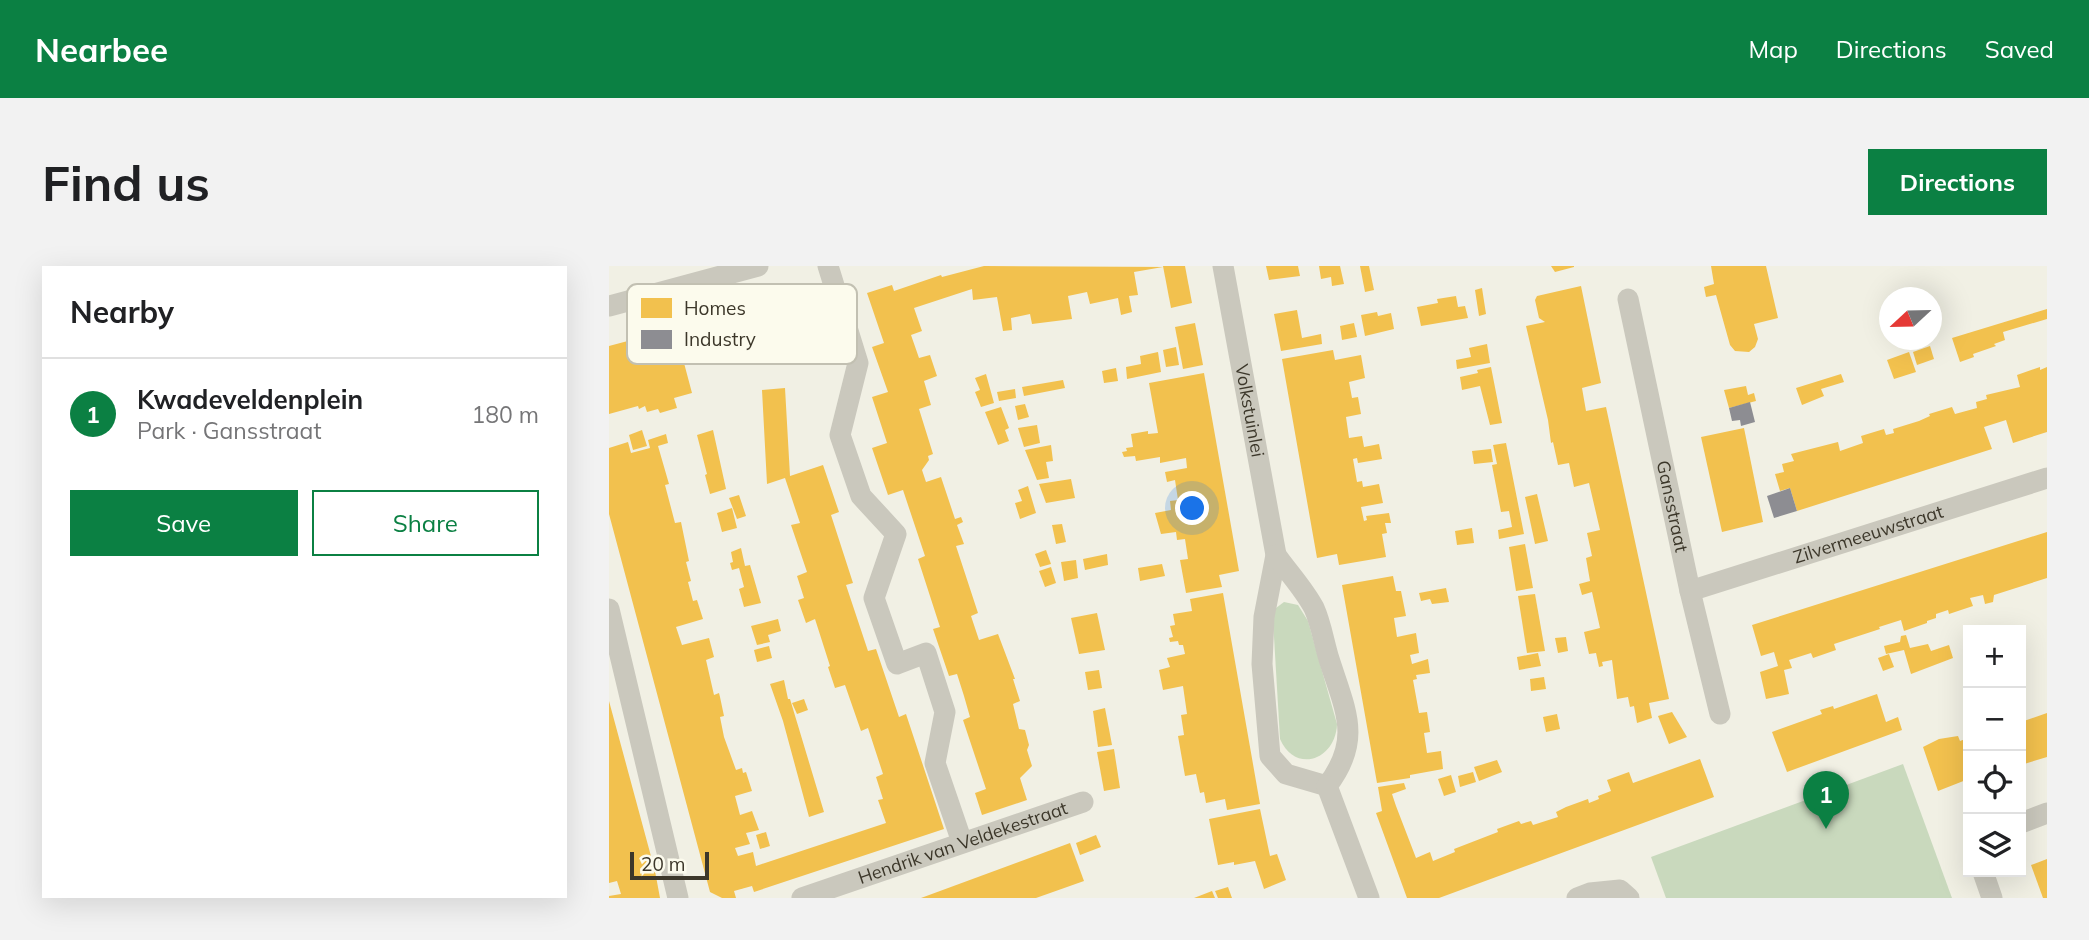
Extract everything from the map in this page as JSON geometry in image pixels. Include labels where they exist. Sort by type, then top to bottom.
[{"type":"street","points":[[691,284],[758,266]]},
{"type":"street","points":[[828,266],[834,284]]},
{"type":"street","name":"Volkstuinlei","points":[[1223,266],[1276,555],[1263,617],[1262,664],[1270,756],[1286,774],[1327,786],[1341,769],[1346,752],[1349,736],[1346,713],[1314,608],[1276,555]]},
{"type":"street","name":"Gansstraat","points":[[1628,299],[1690,591],[1720,714]]},
{"type":"street","points":[[609,306],[627,301]]},
{"type":"street","points":[[857,360],[840,435],[862,496],[896,534],[874,598],[897,663],[926,653],[945,712],[935,763],[962,842]]},
{"type":"street","name":"Zilvermeeuwstraat","points":[[1690,591],[2047,478]]},
{"type":"street","points":[[609,609],[678,898]]},
{"type":"street","points":[[1327,786],[1369,898]]},
{"type":"street","name":"Hendrik van Veldekestraat","points":[[802,898],[1083,802]]},
{"type":"street","points":[[2026,821],[2047,813]]},
{"type":"street","points":[[1985,877],[1992,898]]},
{"type":"street","points":[[1577,898],[1590,893],[1625,894]]},
{"type":"green space","points":[[1284,602],[1298,605],[1308,621],[1337,724],[1330,746],[1323,754],[1314,758],[1296,757],[1280,739],[1273,620],[1276,608]]},
{"type":"green space","points":[[1903,764],[1952,898],[1666,898],[1651,857]]},
{"type":"building: Homes","points":[[984,266],[1163,267],[1134,272],[1138,295],[1129,296],[1132,312],[1121,315],[1118,298],[1090,304],[1087,292],[1068,296],[1072,319],[1032,324],[1030,314],[1011,318],[1012,330],[1003,331],[997,297],[973,300],[972,289],[914,308],[922,331],[911,335],[919,358],[930,355],[937,376],[924,381],[931,405],[919,409],[933,454],[928,456],[929,460],[922,470],[926,482],[941,477],[955,519],[961,517],[963,522],[957,525],[964,544],[956,546],[978,613],[971,616],[979,640],[998,634],[1015,679],[1020,701],[1013,704],[1019,729],[1025,730],[1032,766],[1020,778],[1027,800],[982,815],[975,793],[986,789],[963,720],[970,717],[957,674],[949,676],[933,629],[940,627],[918,559],[925,556],[903,490],[888,495],[872,448],[887,443],[872,397],[888,392],[872,347],[884,343],[867,293],[892,285],[894,291],[941,275],[942,277]]},
{"type":"building: Homes","points":[[1163,266],[1185,266],[1192,303],[1171,308]]},
{"type":"building: Homes","points":[[1266,266],[1298,266],[1300,276],[1269,280]]},
{"type":"building: Homes","points":[[1319,266],[1340,266],[1344,284],[1332,286],[1331,277],[1321,279]]},
{"type":"building: Homes","points":[[1360,266],[1369,266],[1374,290],[1365,292]]},
{"type":"building: Homes","points":[[1551,266],[1574,266],[1574,267],[1555,272]]},
{"type":"building: Homes","points":[[1711,266],[1766,266],[1778,318],[1754,324],[1758,339],[1749,352],[1735,351],[1730,345],[1716,295],[1706,297],[1704,287],[1714,284]]},
{"type":"building: Homes","points":[[1581,286],[1601,383],[1582,388],[1586,411],[1606,407],[1669,699],[1649,703],[1652,718],[1637,723],[1634,706],[1630,707],[1628,697],[1617,699],[1612,660],[1602,662],[1603,666],[1599,667],[1596,653],[1589,654],[1584,632],[1600,628],[1592,592],[1582,595],[1579,584],[1590,581],[1586,558],[1592,556],[1587,533],[1600,530],[1589,483],[1574,487],[1569,463],[1558,465],[1526,326],[1545,322],[1539,318],[1535,300],[1537,296]]},
{"type":"building: Homes","points":[[1482,288],[1486,314],[1479,316],[1475,290]]},
{"type":"building: Homes","points":[[1456,296],[1458,307],[1465,306],[1468,318],[1421,326],[1417,307],[1438,303],[1437,299]]},
{"type":"building: Homes","points":[[2047,309],[2047,319],[2003,332],[2005,340],[1960,362],[1952,338]]},
{"type":"building: Homes","points":[[1297,310],[1302,338],[1321,334],[1322,344],[1281,351],[1274,314]]},
{"type":"building: Homes","points":[[1377,312],[1378,316],[1391,313],[1394,329],[1365,336],[1361,315]]},
{"type":"building: Homes","points":[[1195,323],[1203,365],[1183,369],[1175,327]]},
{"type":"building: Homes","points":[[1354,323],[1357,337],[1342,340],[1340,326]]},
{"type":"building: Homes","points":[[627,341],[627,364],[684,364],[692,393],[674,398],[677,408],[660,413],[658,409],[647,412],[645,406],[639,409],[638,406],[609,414],[609,346]]},
{"type":"building: Homes","points":[[1487,344],[1490,363],[1457,369],[1456,360],[1471,357],[1469,348]]},
{"type":"building: Homes","points":[[1176,347],[1179,365],[1166,367],[1163,350]]},
{"type":"building: Homes","points":[[1333,350],[1335,360],[1361,355],[1365,378],[1349,382],[1352,398],[1358,397],[1361,414],[1346,417],[1349,438],[1362,436],[1364,447],[1379,444],[1382,459],[1358,463],[1357,458],[1353,459],[1357,482],[1362,481],[1363,487],[1379,484],[1383,503],[1361,507],[1364,521],[1367,520],[1366,516],[1389,513],[1391,523],[1385,523],[1387,533],[1382,534],[1386,557],[1339,565],[1337,554],[1317,558],[1282,359]]},
{"type":"building: Homes","points":[[1931,350],[1934,359],[1917,365],[1913,352]]},
{"type":"building: Homes","points":[[1158,352],[1161,372],[1127,379],[1126,367],[1141,364],[1140,356]]},
{"type":"building: Homes","points":[[1909,352],[1916,372],[1894,379],[1887,360]]},
{"type":"building: Homes","points":[[1491,367],[1502,423],[1490,425],[1480,386],[1462,390],[1460,377]]},
{"type":"building: Homes","points":[[2040,367],[2040,370],[2047,367],[2047,432],[2013,443],[2006,420],[1984,427],[1992,449],[1797,511],[1790,488],[1780,491],[1775,474],[1784,472],[1782,464],[1794,461],[1791,454],[1838,442],[1840,451],[1863,443],[1861,436],[1884,429],[1886,435],[1894,433],[1893,429],[1919,421],[1930,416],[1929,414],[1952,407],[1955,414],[1977,408],[1976,402],[1987,399],[1986,395],[2020,387],[2017,375]]},
{"type":"building: Homes","points":[[1116,368],[1118,381],[1104,383],[1102,371]]},
{"type":"building: Homes","points":[[1204,373],[1239,571],[1219,575],[1222,587],[1186,593],[1180,560],[1188,559],[1185,539],[1177,540],[1176,532],[1161,534],[1155,513],[1171,510],[1170,501],[1178,500],[1175,480],[1167,482],[1165,472],[1187,468],[1186,458],[1160,463],[1160,457],[1136,461],[1135,456],[1124,457],[1122,452],[1133,447],[1131,434],[1148,431],[1148,434],[1158,433],[1149,383]]},
{"type":"building: Homes","points":[[986,374],[994,403],[981,407],[975,392],[980,390],[975,378]]},
{"type":"building: Homes","points":[[1841,374],[1844,382],[1821,389],[1824,396],[1802,405],[1796,388]]},
{"type":"building: Homes","points":[[1063,380],[1065,388],[1024,396],[1022,387]]},
{"type":"building: Homes","points":[[1746,386],[1748,395],[1754,393],[1756,401],[1729,408],[1724,390]]},
{"type":"building: Homes","points":[[785,388],[790,476],[823,465],[839,512],[831,515],[853,583],[846,585],[868,651],[876,649],[899,717],[906,714],[944,829],[754,892],[752,886],[734,891],[736,898],[722,898],[710,892],[609,514],[609,448],[628,442],[631,453],[650,448],[648,440],[666,434],[668,443],[658,446],[669,484],[665,485],[675,523],[681,522],[689,561],[686,562],[691,581],[688,582],[693,601],[697,600],[703,619],[676,627],[682,645],[709,638],[714,657],[706,660],[714,695],[719,693],[720,697],[724,737],[736,770],[742,768],[743,773],[746,772],[752,791],[735,796],[740,815],[752,811],[759,830],[746,833],[750,844],[735,848],[738,856],[753,852],[756,866],[886,823],[878,800],[883,799],[876,777],[883,774],[868,728],[861,731],[845,685],[835,688],[815,619],[806,623],[798,600],[804,598],[797,576],[807,572],[791,525],[800,523],[785,478],[767,484],[762,390]]},
{"type":"building: Homes","points":[[1015,389],[1016,398],[999,401],[997,392]]},
{"type":"building: Homes","points":[[1025,404],[1029,417],[1018,420],[1015,406]]},
{"type":"building: Homes","points":[[1001,407],[1009,428],[1005,430],[1009,441],[998,445],[985,412]]},
{"type":"building: Homes","points":[[1037,425],[1040,443],[1024,447],[1018,428]]},
{"type":"building: Homes","points":[[1744,428],[1763,522],[1722,532],[1701,437]]},
{"type":"building: Homes","points":[[642,430],[647,446],[633,450],[629,435]]},
{"type":"building: Homes","points":[[713,430],[726,489],[710,494],[697,435]]},
{"type":"building: Homes","points":[[1506,443],[1524,534],[1499,539],[1498,530],[1512,527],[1509,511],[1501,512],[1492,465],[1497,464],[1493,445]]},
{"type":"building: Homes","points":[[1051,445],[1053,461],[1046,462],[1049,478],[1037,480],[1025,450]]},
{"type":"building: Homes","points":[[1491,449],[1493,462],[1474,464],[1472,451]]},
{"type":"building: Homes","points":[[1071,479],[1075,498],[1046,503],[1039,484]]},
{"type":"building: Homes","points":[[1028,486],[1036,513],[1020,519],[1015,503],[1022,501],[1018,490]]},
{"type":"building: Homes","points":[[1537,494],[1548,541],[1535,544],[1525,497]]},
{"type":"building: Homes","points":[[739,495],[746,516],[737,519],[729,498]]},
{"type":"building: Homes","points":[[732,508],[737,528],[722,532],[717,513]]},
{"type":"building: Homes","points":[[1062,524],[1066,542],[1056,544],[1052,525]]},
{"type":"building: Homes","points":[[1472,528],[1474,543],[1457,545],[1455,531]]},
{"type":"building: Homes","points":[[2047,532],[2047,578],[1994,595],[1993,602],[1985,604],[1983,595],[1970,598],[1973,606],[1949,614],[1948,610],[1936,614],[1936,618],[1927,623],[1904,631],[1901,620],[1834,644],[1836,650],[1813,658],[1811,653],[1789,660],[1792,668],[1784,670],[1789,694],[1766,699],[1760,672],[1778,666],[1774,652],[1761,656],[1752,625]]},
{"type":"building: Homes","points":[[1525,544],[1533,588],[1516,591],[1509,547]]},
{"type":"building: Homes","points":[[741,548],[745,566],[750,565],[761,603],[744,607],[739,589],[744,587],[739,568],[732,570],[730,563],[733,562],[731,552]]},
{"type":"building: Homes","points":[[1046,550],[1051,564],[1040,567],[1035,554]]},
{"type":"building: Homes","points":[[1107,554],[1108,565],[1085,570],[1083,559]]},
{"type":"building: Homes","points":[[1076,560],[1078,578],[1064,581],[1061,562]]},
{"type":"building: Homes","points":[[1162,564],[1165,576],[1140,581],[1138,568]]},
{"type":"building: Homes","points":[[1051,567],[1056,583],[1045,587],[1039,571]]},
{"type":"building: Homes","points":[[1393,576],[1396,591],[1401,591],[1406,616],[1394,618],[1397,637],[1416,633],[1419,653],[1410,655],[1412,664],[1428,659],[1430,673],[1416,675],[1417,679],[1413,680],[1419,713],[1427,712],[1430,732],[1424,733],[1427,753],[1441,751],[1443,769],[1377,783],[1342,585]]},
{"type":"building: Homes","points":[[1446,588],[1449,602],[1432,604],[1430,599],[1421,601],[1419,593]]},
{"type":"building: Homes","points":[[1223,593],[1260,804],[1227,810],[1225,799],[1206,803],[1204,792],[1200,793],[1196,774],[1185,776],[1178,736],[1184,735],[1181,715],[1187,714],[1183,686],[1163,690],[1159,670],[1170,667],[1167,658],[1185,654],[1183,645],[1179,645],[1178,641],[1170,642],[1169,638],[1173,637],[1170,626],[1175,625],[1173,614],[1192,611],[1190,599]]},
{"type":"building: Homes","points":[[1535,594],[1545,651],[1527,653],[1518,596]]},
{"type":"building: Homes","points":[[1097,613],[1105,650],[1079,654],[1071,618]]},
{"type":"building: Homes","points":[[778,619],[781,631],[768,635],[770,642],[757,645],[751,626]]},
{"type":"building: Homes","points":[[1906,635],[1910,648],[1928,644],[1931,651],[1949,645],[1953,658],[1911,674],[1904,650],[1886,654],[1884,646],[1900,642],[1901,636]]},
{"type":"building: Homes","points":[[1566,637],[1568,651],[1558,653],[1555,638]]},
{"type":"building: Homes","points":[[769,646],[772,658],[757,662],[754,650]]},
{"type":"building: Homes","points":[[1538,653],[1541,666],[1519,670],[1517,657]]},
{"type":"building: Homes","points":[[1889,654],[1894,667],[1883,671],[1878,658]]},
{"type":"building: Homes","points":[[1099,670],[1102,688],[1088,690],[1085,672]]},
{"type":"building: Homes","points":[[1544,677],[1546,689],[1531,691],[1530,679]]},
{"type":"building: Homes","points":[[784,680],[824,812],[809,817],[770,684]]},
{"type":"building: Homes","points":[[1877,694],[1886,722],[1898,717],[1902,730],[1787,772],[1772,732],[1822,714],[1820,710],[1833,706],[1834,709]]},
{"type":"building: Homes","points":[[804,699],[808,710],[797,714],[792,703]]},
{"type":"building: Homes","points":[[609,701],[660,898],[609,898],[621,894],[617,881],[609,883]]},
{"type":"building: Homes","points":[[1105,708],[1112,745],[1098,747],[1093,711]]},
{"type":"building: Homes","points":[[1672,712],[1687,737],[1669,744],[1658,716]]},
{"type":"building: Homes","points":[[2047,713],[2047,757],[2026,763],[2026,751],[2026,720]]},
{"type":"building: Homes","points":[[1557,714],[1560,729],[1546,732],[1543,717]]},
{"type":"building: Homes","points":[[1958,736],[1960,741],[1963,740],[1963,781],[1938,791],[1923,747],[1939,739]]},
{"type":"building: Homes","points":[[1114,749],[1120,788],[1104,791],[1097,752]]},
{"type":"building: Homes","points":[[1700,759],[1714,797],[1439,898],[1407,898],[1376,813],[1382,811],[1378,787],[1404,783],[1406,789],[1392,794],[1396,806],[1416,858],[1430,852],[1433,861],[1455,852],[1454,849],[1498,832],[1497,829],[1519,821],[1521,824],[1531,821],[1533,825],[1558,817],[1556,812],[1566,807],[1588,799],[1589,803],[1599,799],[1598,796],[1611,791],[1607,780],[1629,772],[1633,783]]},
{"type":"building: Homes","points":[[1497,760],[1502,772],[1479,781],[1474,767]]},
{"type":"building: Homes","points":[[1473,772],[1476,782],[1460,787],[1458,776]]},
{"type":"building: Homes","points":[[1451,775],[1456,792],[1444,796],[1438,779]]},
{"type":"building: Homes","points":[[1260,809],[1270,856],[1277,854],[1286,880],[1264,889],[1255,861],[1218,865],[1209,819]]},
{"type":"building: Homes","points":[[766,832],[770,846],[760,849],[756,835]]},
{"type":"building: Homes","points":[[1096,835],[1101,847],[1080,855],[1076,843]]},
{"type":"building: Homes","points":[[1070,843],[1084,881],[1036,898],[921,898]]},
{"type":"building: Homes","points":[[2047,859],[2047,898],[2043,898],[2031,865]]},
{"type":"building: Homes","points":[[1228,887],[1232,898],[1218,898],[1215,891]]},
{"type":"building: Homes","points":[[1212,891],[1215,898],[1194,898]]},
{"type":"building: Industry","points":[[1750,402],[1755,422],[1741,426],[1740,420],[1732,421],[1729,408]]},
{"type":"building: Industry","points":[[1790,488],[1797,511],[1774,518],[1767,496]]},
{"type":"place","name":"Kwadeveldenplein","points":[[1826,829]]}]
